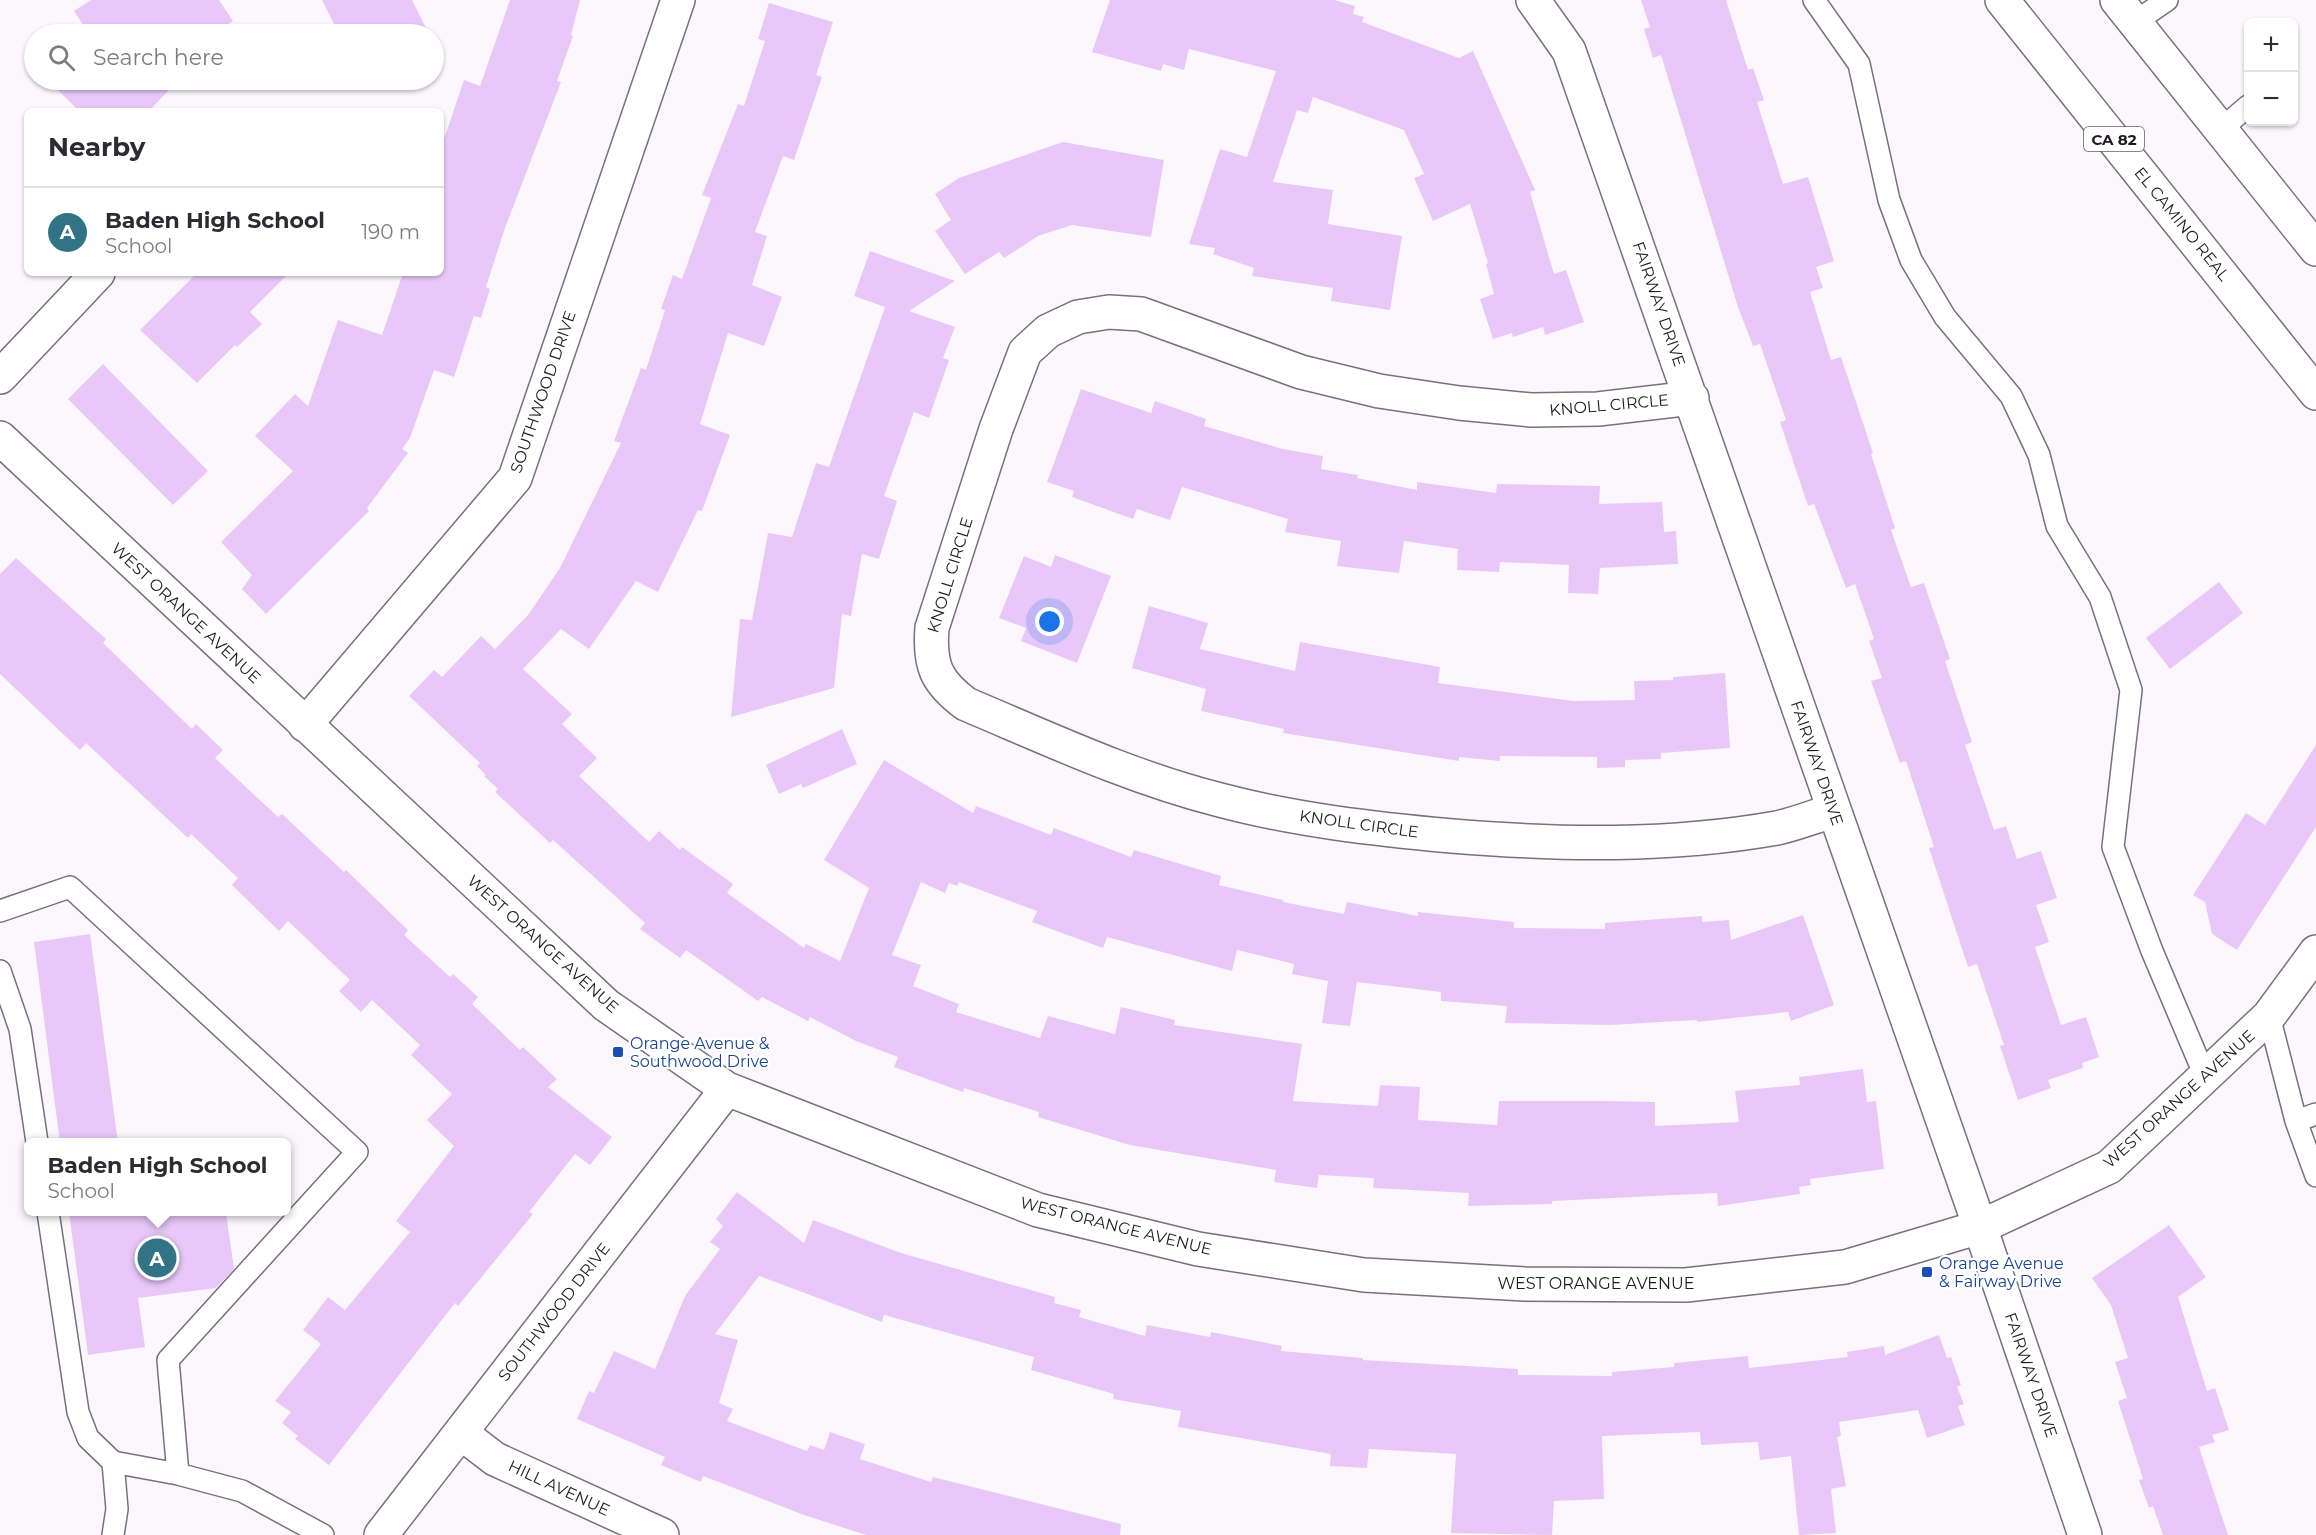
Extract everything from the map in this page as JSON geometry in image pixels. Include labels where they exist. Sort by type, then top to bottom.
[{"type":"street","name":"SOUTHWOOD DRIVE","points":[[305,725],[515,478],[678,0]]},
{"type":"street","name":"FAIRWAY DRIVE","points":[[1533,0],[1569,51],[1692,398],[2085,1535]]},
{"type":"street","name":"EL CAMINO REAL","points":[[2002,0],[2316,393]]},
{"type":"street","points":[[2126,11],[2220,130],[2311,232]]},
{"type":"street","points":[[0,377],[95,276]]},
{"type":"street","name":"KNOLL CIRCLE","points":[[1692,398],[1598,408],[1531,410],[1459,403],[1379,391],[1300,372],[1141,314],[1109,312],[1078,317],[1048,331],[1025,352],[996,429],[932,628],[930,650],[936,672],[948,691],[966,704],[1089,757],[1220,800],[1369,829],[1530,842],[1609,844],[1703,838],[1779,827],[1833,811]]},
{"type":"street","name":"WEST ORANGE AVENUE","points":[[0,438],[606,1005],[727,1089],[1038,1209],[1198,1249],[1364,1275],[1525,1284],[1686,1285],[1845,1268],[1980,1227],[2109,1167],[2269,1016],[2316,952]]},
{"type":"street","name":"SOUTHWOOD DRIVE","points":[[381,1535],[727,1089]]},
{"type":"street","name":"HILL AVENUE","points":[[460,1433],[495,1459],[662,1535]]},
{"type":"lane","points":[[1814,0],[1858,64],[1889,200],[1911,260],[1945,317],[2011,396],[2039,455],[2057,526],[2100,597],[2131,690],[2113,847],[2152,951],[2205,1077]]},
{"type":"lane","points":[[2126,11],[2167,0]]},
{"type":"lane","points":[[2220,130],[2244,109]]},
{"type":"lane","points":[[0,911],[70,887],[357,1152],[168,1360],[178,1474]]},
{"type":"lane","points":[[1,973],[20,1029],[36,1138]]},
{"type":"lane","points":[[2269,1016],[2296,1121],[2316,1176]]},
{"type":"lane","points":[[2296,1121],[2316,1114]]},
{"type":"lane","points":[[49,1216],[78,1412],[88,1438],[113,1462],[178,1474],[242,1491],[323,1535]]},
{"type":"lane","points":[[113,1462],[117,1509],[113,1535]]},
{"type":"building","points":[[91,0],[219,0],[233,21],[229,24],[82,24],[74,11]]},
{"type":"building","points":[[322,0],[412,0],[424,24],[334,24]]},
{"type":"building","points":[[510,0],[580,0],[571,35],[573,36],[557,81],[561,82],[505,228],[486,287],[490,289],[481,318],[474,316],[454,377],[434,370],[410,438],[402,449],[408,453],[367,508],[369,511],[266,614],[242,589],[252,575],[221,542],[293,471],[255,436],[295,394],[308,406],[338,320],[382,335],[402,276],[444,276],[444,139],[464,80],[480,86]]},
{"type":"building","points":[[1110,0],[1334,0],[1355,6],[1353,14],[1364,17],[1362,22],[1459,58],[1473,51],[1535,190],[1530,192],[1554,274],[1566,270],[1584,322],[1545,335],[1543,327],[1513,337],[1512,333],[1493,339],[1480,299],[1494,294],[1486,264],[1488,263],[1470,204],[1433,221],[1414,178],[1424,174],[1404,130],[1313,97],[1308,113],[1297,110],[1273,182],[1333,190],[1328,224],[1402,236],[1390,310],[1331,301],[1333,288],[1252,276],[1254,268],[1213,254],[1215,248],[1189,244],[1220,149],[1247,157],[1276,71],[1189,49],[1184,70],[1163,64],[1161,71],[1092,52]]},
{"type":"building","points":[[1641,0],[1726,0],[1748,70],[1753,68],[1764,100],[1757,102],[1783,184],[1808,177],[1834,261],[1816,267],[1823,288],[1810,292],[1831,360],[1841,357],[1873,453],[1871,454],[1895,528],[1891,530],[1911,587],[1924,583],[1950,659],[1945,661],[1972,742],[1965,745],[1994,830],[2006,826],[2017,859],[2041,851],[2057,898],[2036,905],[2049,942],[2035,947],[2061,1025],[2086,1017],[2099,1057],[2082,1063],[2083,1068],[2048,1080],[2051,1088],[2018,1100],[2000,1046],[2004,1045],[1977,964],[1968,967],[1929,848],[1934,847],[1906,761],[1900,763],[1871,681],[1882,678],[1869,641],[1874,639],[1855,584],[1846,588],[1814,504],[1808,506],[1780,422],[1786,420],[1760,344],[1753,346],[1738,307],[1661,55],[1653,58],[1644,29],[1650,27]]},
{"type":"building","points":[[769,3],[833,22],[816,75],[822,77],[794,160],[783,156],[755,232],[767,236],[752,285],[782,297],[764,346],[728,333],[700,424],[730,435],[702,511],[698,510],[658,592],[636,581],[589,649],[561,629],[523,669],[572,714],[562,724],[597,758],[579,776],[649,842],[659,831],[680,850],[682,847],[733,884],[727,893],[804,948],[806,944],[840,961],[869,888],[824,860],[884,760],[973,813],[976,806],[1051,835],[1054,828],[1131,857],[1134,850],[1221,876],[1219,885],[1283,900],[1283,902],[1344,914],[1347,902],[1418,916],[1418,912],[1514,922],[1514,928],[1605,929],[1605,923],[1702,916],[1702,922],[1729,920],[1731,940],[1803,915],[1834,1005],[1791,1021],[1788,1012],[1697,1022],[1697,1020],[1610,1025],[1505,1023],[1507,1006],[1441,1001],[1441,992],[1357,982],[1350,1026],[1322,1023],[1328,981],[1292,974],[1294,964],[1237,950],[1232,971],[1107,937],[1103,948],[1032,922],[1037,911],[959,882],[957,886],[949,883],[945,893],[921,882],[892,955],[921,965],[913,986],[959,1004],[956,1012],[1040,1038],[1048,1016],[1115,1034],[1121,1007],[1175,1020],[1174,1025],[1302,1044],[1293,1101],[1378,1106],[1380,1085],[1420,1087],[1418,1120],[1497,1125],[1499,1101],[1605,1101],[1655,1102],[1655,1126],[1739,1122],[1735,1091],[1800,1085],[1799,1077],[1863,1069],[1867,1102],[1876,1101],[1884,1169],[1810,1179],[1811,1185],[1799,1187],[1800,1194],[1718,1206],[1717,1193],[1552,1201],[1552,1204],[1468,1206],[1469,1193],[1373,1188],[1374,1178],[1319,1175],[1317,1188],[1274,1182],[1276,1170],[1130,1145],[1038,1117],[1039,1112],[964,1088],[963,1092],[894,1067],[898,1057],[856,1041],[810,1017],[808,1021],[762,997],[758,1001],[686,950],[680,958],[640,929],[645,923],[553,840],[550,843],[495,792],[498,789],[477,766],[480,763],[409,696],[434,670],[442,677],[481,636],[495,649],[528,615],[560,568],[621,443],[614,441],[641,368],[646,370],[665,310],[661,309],[673,275],[682,279],[711,198],[702,195],[738,104],[744,106],[765,41],[758,39]]},
{"type":"building","points":[[58,90],[169,90],[152,108],[76,108]]},
{"type":"building","points":[[1063,142],[1164,160],[1151,237],[1072,225],[1038,236],[1004,258],[999,252],[965,274],[935,231],[951,220],[935,194],[959,178]]},
{"type":"building","points":[[870,251],[955,281],[909,311],[955,327],[943,358],[949,360],[929,418],[914,412],[884,496],[897,501],[879,559],[862,554],[851,616],[842,614],[834,688],[731,717],[740,619],[752,620],[768,533],[792,537],[816,463],[829,467],[885,307],[854,296]]},
{"type":"building","points":[[194,276],[286,276],[250,312],[262,324],[237,347],[235,345],[197,383],[140,330]]},
{"type":"building","points":[[103,364],[208,471],[173,505],[68,399]]},
{"type":"building","points":[[1081,389],[1151,413],[1155,401],[1206,419],[1204,426],[1283,449],[1323,456],[1321,469],[1358,475],[1357,478],[1417,490],[1417,482],[1496,493],[1497,484],[1600,486],[1599,504],[1662,502],[1664,532],[1676,531],[1678,564],[1600,568],[1598,594],[1568,593],[1569,565],[1500,562],[1499,572],[1457,570],[1458,549],[1404,541],[1399,573],[1337,566],[1341,541],[1285,532],[1288,519],[1182,487],[1170,520],[1137,509],[1133,519],[1072,497],[1074,491],[1047,482]]},
{"type":"building","points":[[1055,555],[1111,576],[1077,663],[1021,641],[1026,628],[999,618],[1024,556],[1051,567]]},
{"type":"building","points":[[16,558],[106,639],[103,643],[192,729],[196,724],[223,750],[215,758],[278,817],[282,814],[344,872],[346,870],[408,930],[404,935],[450,977],[453,974],[478,997],[472,1004],[520,1050],[523,1047],[557,1079],[548,1087],[612,1137],[590,1165],[575,1154],[529,1212],[533,1214],[458,1306],[455,1303],[329,1465],[295,1439],[298,1436],[282,1423],[291,1412],[275,1401],[321,1344],[303,1330],[328,1297],[345,1310],[410,1232],[396,1221],[454,1146],[427,1120],[452,1094],[411,1055],[420,1045],[372,1000],[361,1012],[339,991],[350,980],[288,921],[279,931],[232,885],[238,878],[191,834],[188,838],[86,743],[80,750],[0,674],[0,574]]},
{"type":"building","points":[[2219,582],[2243,613],[2170,669],[2146,638]]},
{"type":"building","points":[[1149,606],[1208,623],[1200,649],[1295,671],[1300,642],[1440,667],[1438,683],[1574,701],[1635,700],[1634,681],[1673,680],[1673,677],[1725,673],[1730,748],[1661,753],[1661,759],[1625,760],[1625,767],[1597,768],[1597,757],[1500,756],[1500,761],[1459,757],[1459,761],[1283,733],[1284,729],[1201,711],[1206,689],[1132,668]]},
{"type":"building","points":[[842,729],[857,764],[803,788],[801,784],[779,794],[766,765]]},
{"type":"building","points":[[2316,745],[2316,827],[2237,950],[2212,934],[2205,902],[2193,895],[2246,813],[2265,825]]},
{"type":"building","points":[[90,934],[117,1138],[59,1138],[34,942]]},
{"type":"building","points":[[737,1192],[804,1243],[813,1220],[901,1253],[1055,1297],[1054,1303],[1081,1310],[1079,1317],[1145,1336],[1147,1325],[1210,1337],[1211,1332],[1282,1346],[1281,1351],[1363,1358],[1363,1360],[1518,1369],[1518,1375],[1612,1376],[1612,1372],[1674,1367],[1674,1363],[1748,1356],[1749,1368],[1848,1357],[1847,1352],[1884,1346],[1885,1355],[1939,1335],[1947,1358],[1951,1357],[1961,1385],[1957,1387],[1964,1404],[1958,1406],[1965,1425],[1927,1438],[1918,1410],[1839,1422],[1841,1436],[1837,1437],[1846,1486],[1831,1489],[1836,1533],[1799,1535],[1791,1456],[1760,1460],[1758,1442],[1701,1445],[1700,1432],[1602,1436],[1604,1499],[1554,1501],[1552,1535],[1451,1533],[1456,1454],[1369,1449],[1367,1468],[1330,1466],[1331,1454],[1178,1427],[1181,1411],[1113,1399],[1114,1394],[1031,1370],[1034,1357],[884,1315],[882,1322],[759,1276],[715,1334],[738,1340],[719,1403],[733,1409],[727,1421],[807,1451],[810,1445],[824,1450],[830,1432],[865,1444],[860,1459],[931,1482],[933,1477],[1121,1524],[1120,1535],[866,1535],[804,1515],[703,1476],[701,1482],[661,1465],[665,1457],[577,1419],[589,1391],[594,1393],[614,1351],[655,1369],[685,1296],[720,1249],[710,1242],[723,1226],[716,1219]]},
{"type":"building","points":[[70,1216],[227,1216],[234,1269],[216,1288],[138,1298],[145,1347],[88,1355]]},
{"type":"building","points":[[2169,1225],[2206,1277],[2178,1297],[2207,1391],[2215,1388],[2229,1430],[2212,1435],[2215,1442],[2199,1447],[2228,1535],[2163,1535],[2153,1506],[2149,1508],[2139,1480],[2143,1479],[2118,1401],[2127,1398],[2115,1362],[2128,1358],[2111,1305],[2092,1278]]},
{"type":"place","name":"Orange Avenue & Southwood Drive","points":[[618,1052]]},
{"type":"place","name":"Baden High School","points":[[157,1258]]},
{"type":"place","name":"Orange Avenue & Fairway Drive","points":[[1927,1272]]}]
